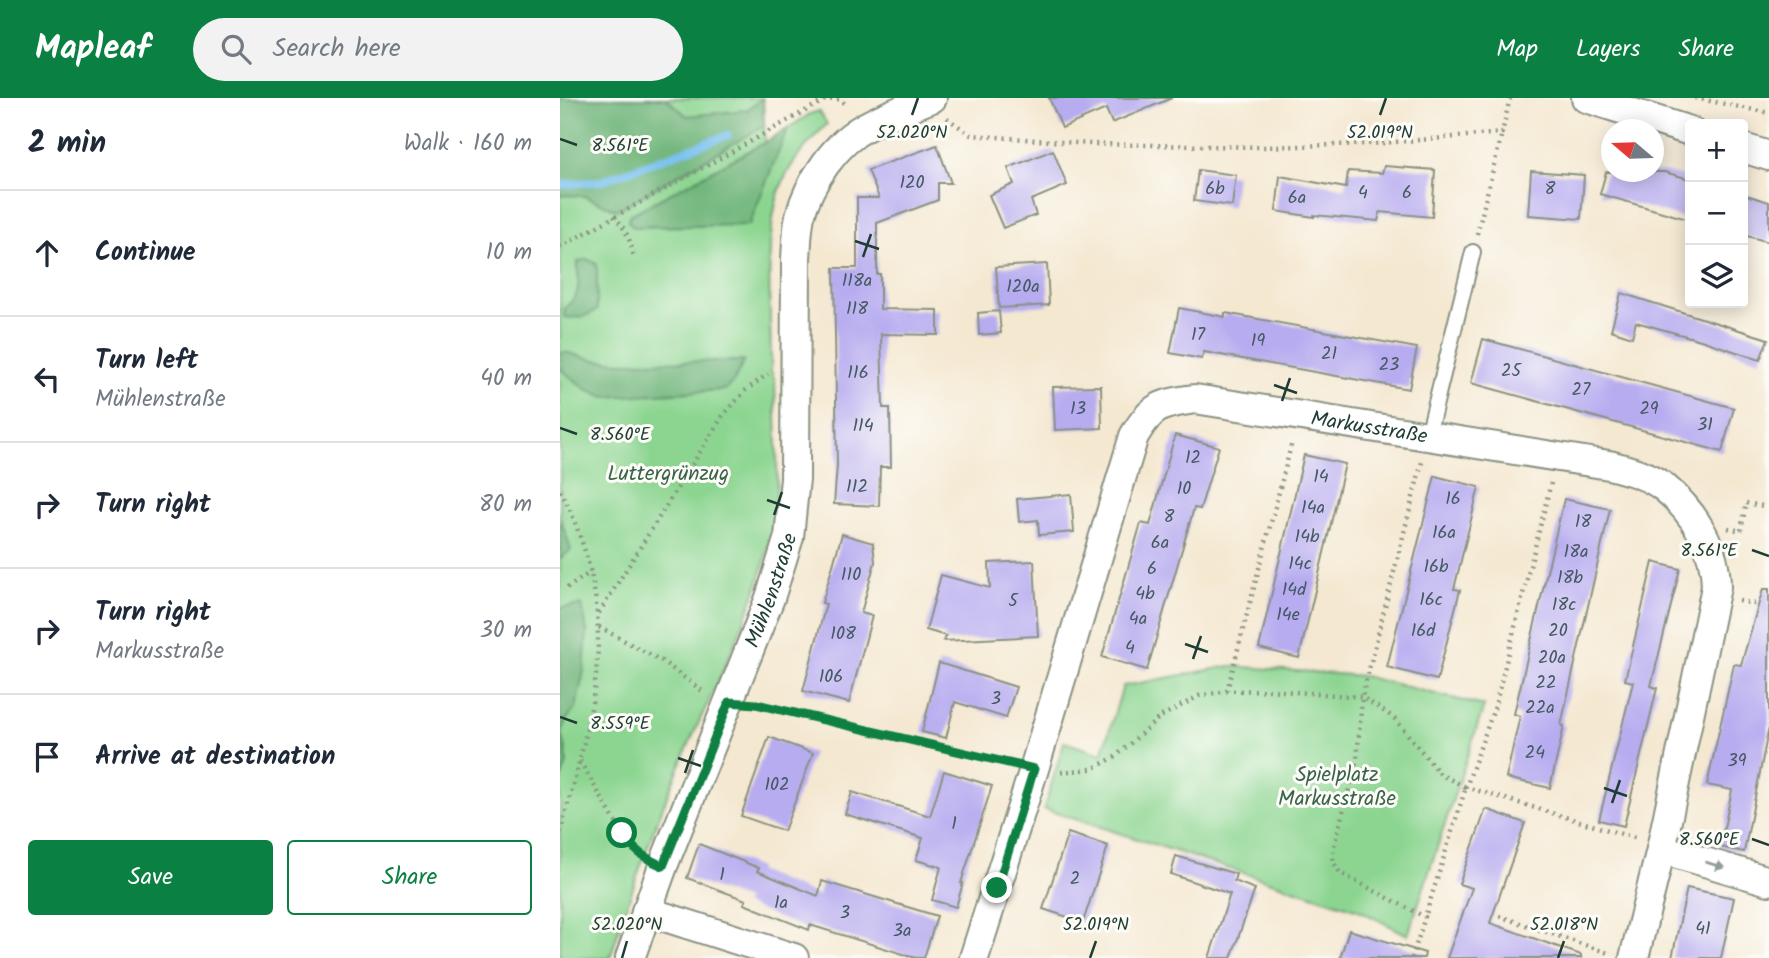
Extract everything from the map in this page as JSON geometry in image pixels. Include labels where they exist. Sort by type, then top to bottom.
[{"type":"street","points":[[1586,98],[1685,129]]},
{"type":"street","name":"Mühlenstraße","points":[[630,958],[663,866],[770,598],[792,520],[795,478],[797,231],[801,212],[814,183],[833,155],[865,127],[928,99]]},
{"type":"street","points":[[1748,150],[1769,156]]},
{"type":"street","name":"Markusstraße","points":[[974,958],[1134,436],[1146,417],[1166,403],[1195,399],[1558,456],[1634,471],[1664,486],[1684,508],[1705,536],[1716,571],[1716,587],[1661,849],[1625,957]]},
{"type":"street","points":[[1661,849],[1769,881]]},
{"type":"street","points":[[646,911],[794,958]]},
{"type":"lane","points":[[1428,435],[1473,252]]},
{"type":"path","points":[[1473,252],[1510,98]]},
{"type":"path","points":[[1695,98],[1769,113]]},
{"type":"path","points":[[560,247],[825,100],[840,99],[865,127]]},
{"type":"path","points":[[928,99],[971,135],[1090,144],[1261,148],[1372,144],[1502,133]]},
{"type":"path","points":[[614,216],[631,242],[634,258]]},
{"type":"path","points":[[598,614],[722,417],[746,390],[762,377],[773,371],[796,369]]},
{"type":"path","points":[[1227,691],[1299,415]]},
{"type":"path","points":[[1425,916],[1340,873],[1333,861],[1334,846],[1357,759],[1362,697],[1428,435]]},
{"type":"path","points":[[1412,958],[1466,787],[1495,706],[1558,456]]},
{"type":"path","points":[[560,491],[570,507],[591,572],[599,627],[595,684],[580,760],[560,834]]},
{"type":"path","points":[[1705,536],[1720,527],[1741,531],[1746,503],[1763,506]]},
{"type":"path","points":[[567,588],[591,572]]},
{"type":"path","points":[[599,627],[662,661],[706,694],[729,702],[756,704],[1034,769],[1067,773],[1092,769],[1115,757],[1160,717],[1199,696],[1227,691],[1269,690],[1362,697],[1394,718],[1440,775],[1466,787],[1632,837],[1661,849]]},
{"type":"path","points":[[580,760],[630,845],[643,858],[663,866]]},
{"type":"path","points":[[1499,916],[1625,957]]},
{"type":"green space","name":"Luttergrünzug","points":[[560,98],[763,98],[765,143],[819,111],[827,124],[786,175],[772,223],[769,296],[771,371],[775,381],[777,478],[774,516],[764,564],[733,649],[663,807],[610,958],[560,958]]},
{"type":"green space","points":[[560,98],[666,98],[687,116],[747,110],[763,98],[764,126],[617,210],[584,196],[560,195]]},
{"type":"green space","points":[[788,128],[749,225],[633,227],[628,221],[630,215]]},
{"type":"green space","points":[[587,259],[597,264],[597,310],[582,317],[564,317],[565,308],[577,292],[578,262]]},
{"type":"green space","points":[[560,353],[595,360],[621,362],[744,361],[734,381],[725,390],[605,397],[586,389],[563,371]]},
{"type":"green space","points":[[560,517],[571,550],[560,559]]},
{"type":"green space","points":[[582,605],[587,631],[584,670],[576,708],[566,720],[562,734],[567,763],[560,783],[560,608]]},
{"type":"green space","name":"Spielplatz Markusstraße","points":[[1230,666],[1363,676],[1484,706],[1408,935],[1359,910],[1044,809],[1064,742],[1102,754],[1123,686]]},
{"type":"building","points":[[1049,98],[1172,98],[1112,123],[1106,109],[1062,128]]},
{"type":"building","points":[[937,145],[951,183],[938,183],[938,200],[877,223],[877,274],[880,274],[880,309],[938,310],[938,335],[881,334],[883,408],[890,408],[891,467],[880,467],[879,506],[834,504],[837,465],[834,268],[857,268],[857,198],[879,198],[868,170]]},
{"type":"building","points":[[1053,150],[1067,185],[1031,200],[1036,215],[1003,228],[989,195],[1014,184],[1008,168]]},
{"type":"building","points":[[1384,166],[1435,170],[1432,217],[1380,212],[1378,221],[1314,217],[1276,211],[1280,176],[1346,188],[1348,171],[1382,173]]},
{"type":"building","points":[[1198,170],[1236,175],[1232,206],[1194,201]]},
{"type":"building","points":[[1531,171],[1584,175],[1581,219],[1528,215]]},
{"type":"building","points":[[1664,172],[1685,178],[1685,219],[1600,194],[1603,182],[1664,182]]},
{"type":"building","points":[[1748,196],[1769,202],[1769,242],[1748,236]]},
{"type":"building","points":[[1047,264],[1049,305],[999,308],[996,267]]},
{"type":"building","points":[[1621,293],[1768,339],[1760,360],[1636,322],[1632,337],[1611,330]]},
{"type":"building","points":[[1179,308],[1225,317],[1225,313],[1417,348],[1409,389],[1204,352],[1202,359],[1170,353]]},
{"type":"building","points":[[999,311],[1001,333],[979,335],[978,313]]},
{"type":"building","points":[[1483,339],[1734,408],[1722,452],[1471,383]]},
{"type":"building","points":[[1101,386],[1102,428],[1055,430],[1053,387]]},
{"type":"building","points":[[1175,435],[1219,447],[1200,509],[1194,508],[1147,670],[1102,657],[1141,523],[1150,525]]},
{"type":"building","points":[[1304,455],[1345,464],[1299,658],[1259,648]]},
{"type":"building","points":[[1435,476],[1479,487],[1454,589],[1460,590],[1437,680],[1387,667]]},
{"type":"building","points":[[1071,494],[1074,532],[1039,535],[1038,520],[1019,522],[1017,499]]},
{"type":"building","points":[[1564,499],[1610,509],[1561,725],[1564,726],[1550,788],[1506,778],[1520,716],[1514,714]]},
{"type":"building","points":[[842,534],[873,543],[875,562],[861,613],[872,616],[849,703],[803,691],[826,604],[822,603]]},
{"type":"building","points":[[1034,561],[1038,636],[944,641],[946,636],[926,630],[941,575],[990,588],[989,563]]},
{"type":"building","points":[[1653,562],[1680,569],[1651,686],[1657,688],[1624,826],[1599,820],[1633,682],[1625,680]]},
{"type":"building","points":[[1763,589],[1769,589],[1769,727],[1744,852],[1720,847],[1732,790],[1707,785],[1734,664],[1741,665]]},
{"type":"building","points":[[939,663],[1016,687],[1006,718],[955,702],[946,738],[922,732]]},
{"type":"building","points":[[769,737],[813,753],[784,831],[741,816]]},
{"type":"building","points":[[944,771],[992,786],[956,907],[932,900],[941,867],[916,860],[923,838],[845,814],[852,792],[930,816]]},
{"type":"building","points":[[1486,809],[1525,823],[1490,923],[1581,955],[1581,958],[1447,958],[1472,888],[1459,884]]},
{"type":"building","points":[[1068,833],[1108,846],[1083,922],[1043,909]]},
{"type":"building","points":[[699,844],[818,896],[822,881],[937,916],[924,958],[916,958],[810,925],[809,930],[744,904],[746,900],[687,878]]},
{"type":"building","points":[[1176,856],[1236,874],[1234,881],[1255,889],[1231,958],[1209,958],[1230,894],[1171,874]]},
{"type":"building","points":[[1687,888],[1734,898],[1721,958],[1672,958]]},
{"type":"building","points":[[1349,930],[1425,953],[1424,958],[1340,958]]},
{"type":"waterway","points":[[560,185],[601,181],[728,135]]},
{"type":"route","points":[[622,833],[643,858],[663,866],[729,702],[756,704],[1034,769],[997,888]]}]
